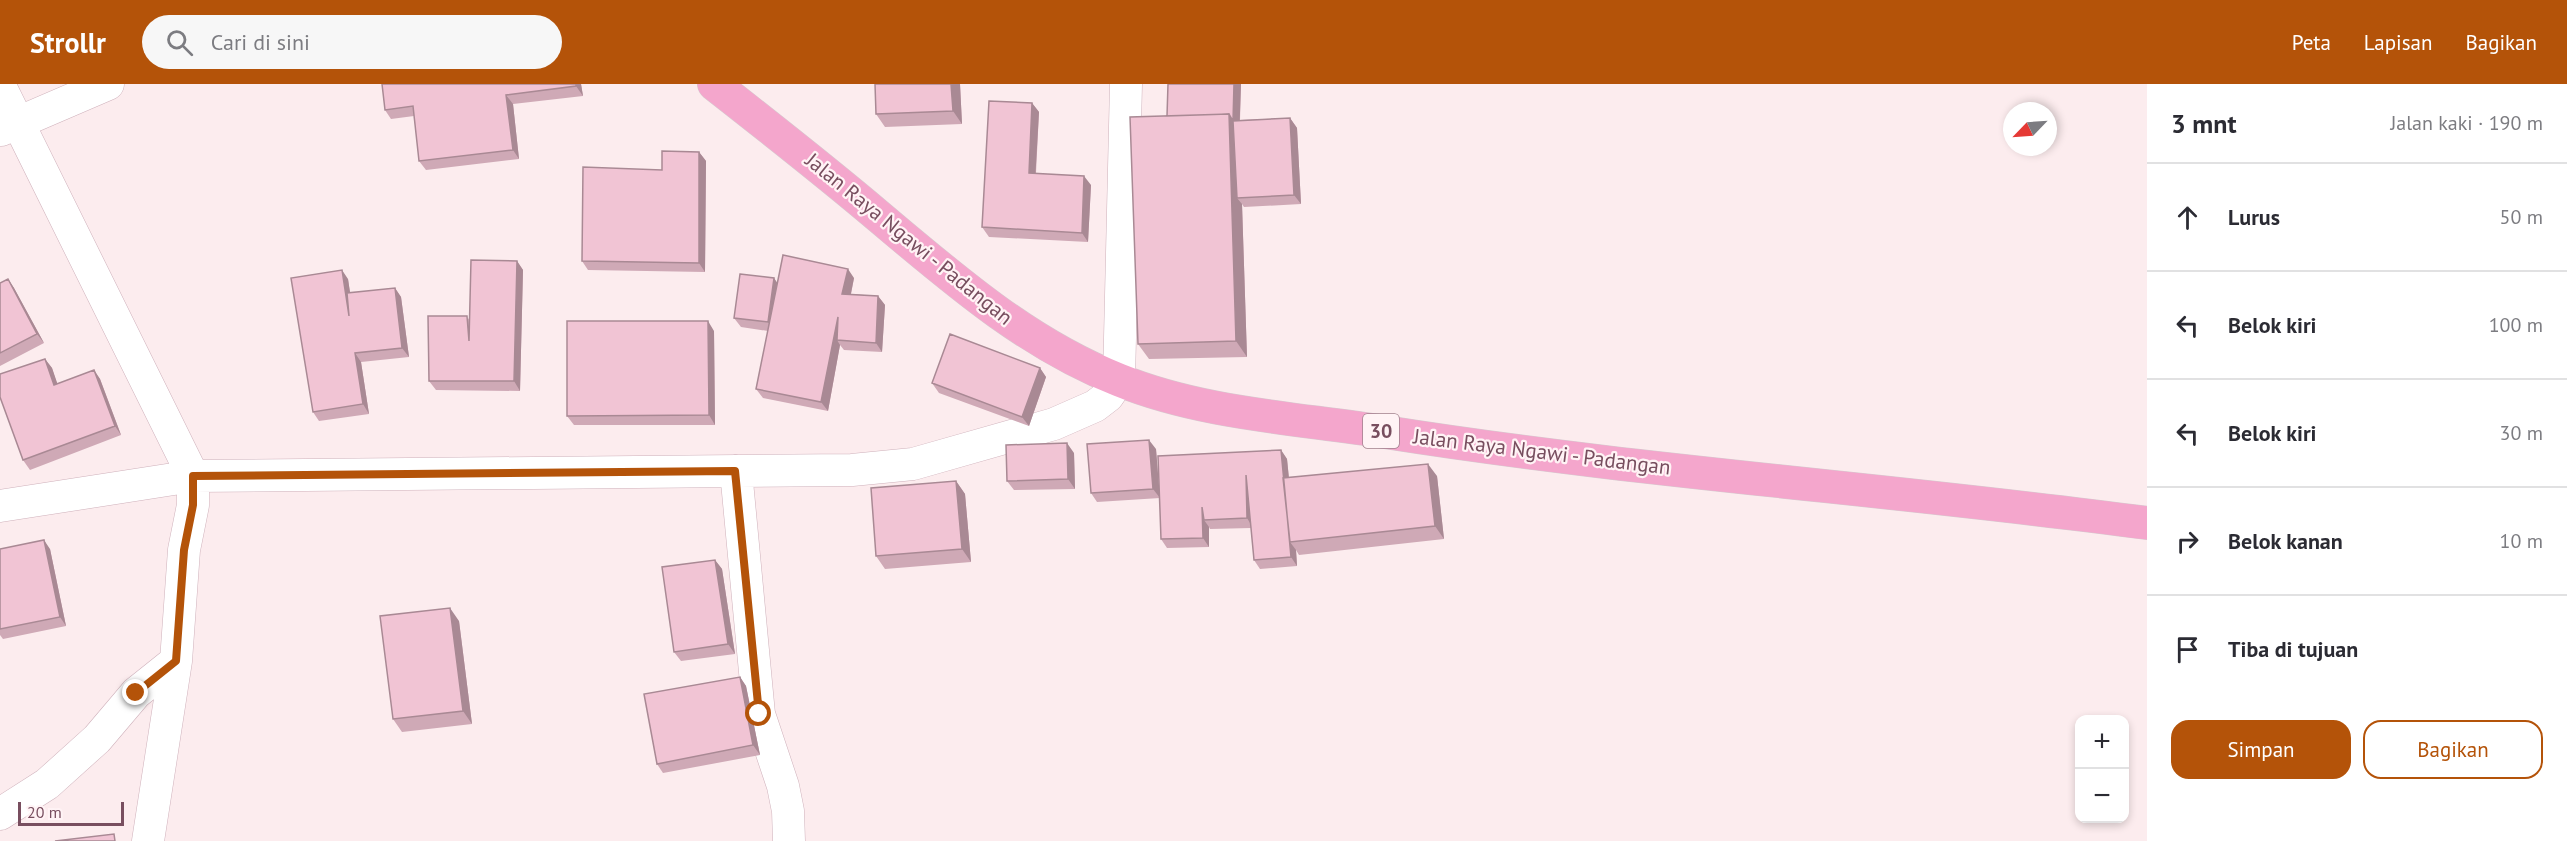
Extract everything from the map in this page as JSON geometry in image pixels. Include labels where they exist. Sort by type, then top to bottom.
[{"type":"highway","name":"Jalan Raya Ngawi - Padangan","points":[[714,84],[812,161],[982,302],[1071,357],[1119,380],[1215,408],[1485,448],[1999,504],[2147,524]]},
{"type":"street","points":[[9,126],[108,84]]},
{"type":"street","points":[[0,506],[193,476],[852,470],[913,464],[1073,417],[1108,396],[1119,380],[1126,84]]},
{"type":"street","points":[[0,86],[9,126],[193,476],[193,505],[184,550],[176,661],[148,841]]},
{"type":"street","points":[[735,471],[759,714],[785,794],[789,841]]},
{"type":"street","points":[[0,814],[47,784],[97,739],[136,693],[176,661]]},
{"type":"building","points":[[382,84],[576,84],[576,86],[506,95],[513,150],[419,161],[413,106],[385,110]]},
{"type":"building","points":[[875,84],[951,84],[953,111],[876,114]]},
{"type":"building","points":[[1168,84],[1234,84],[1233,121],[1229,114],[1167,116]]},
{"type":"building","points":[[989,101],[1032,103],[1029,173],[1084,176],[1082,233],[982,227]]},
{"type":"building","points":[[1229,114],[1236,341],[1138,344],[1130,117]]},
{"type":"building","points":[[1290,118],[1294,195],[1237,198],[1233,121]]},
{"type":"building","points":[[662,151],[699,152],[699,263],[582,261],[583,167],[662,170]]},
{"type":"building","points":[[783,255],[848,269],[842,294],[878,296],[876,343],[837,340],[838,317],[821,402],[756,389]]},
{"type":"building","points":[[471,260],[517,261],[514,381],[429,381],[428,316],[467,316],[469,341]]},
{"type":"building","points":[[342,270],[349,316],[347,293],[395,288],[402,348],[355,353],[363,404],[313,412],[291,278]]},
{"type":"building","points":[[740,274],[774,278],[768,322],[734,318]]},
{"type":"building","points":[[8,279],[37,334],[0,353],[0,283]]},
{"type":"building","points":[[567,321],[708,321],[709,415],[567,416]]},
{"type":"building","points":[[950,334],[1040,368],[1022,417],[932,383]]},
{"type":"building","points":[[45,359],[54,385],[94,370],[115,426],[23,460],[0,397],[0,374]]},
{"type":"building","points":[[1149,440],[1153,489],[1091,493],[1087,444]]},
{"type":"building","points":[[1067,443],[1068,479],[1007,481],[1006,445]]},
{"type":"building","points":[[1281,450],[1291,557],[1254,560],[1246,475],[1247,518],[1204,520],[1202,507],[1203,538],[1161,539],[1158,456]]},
{"type":"building","points":[[1428,464],[1435,526],[1290,542],[1283,478]]},
{"type":"building","points":[[956,481],[962,549],[876,556],[871,488]]},
{"type":"building","points":[[44,540],[60,617],[0,629],[0,549]]},
{"type":"building","points":[[715,560],[728,644],[674,652],[662,567]]},
{"type":"building","points":[[450,608],[463,711],[393,719],[380,616]]},
{"type":"building","points":[[740,677],[753,745],[657,764],[644,694]]},
{"type":"building","points":[[114,834],[115,841],[55,841]]},
{"type":"route","points":[[136,693],[176,661],[184,550],[193,505],[193,476],[735,471],[759,714]]}]
